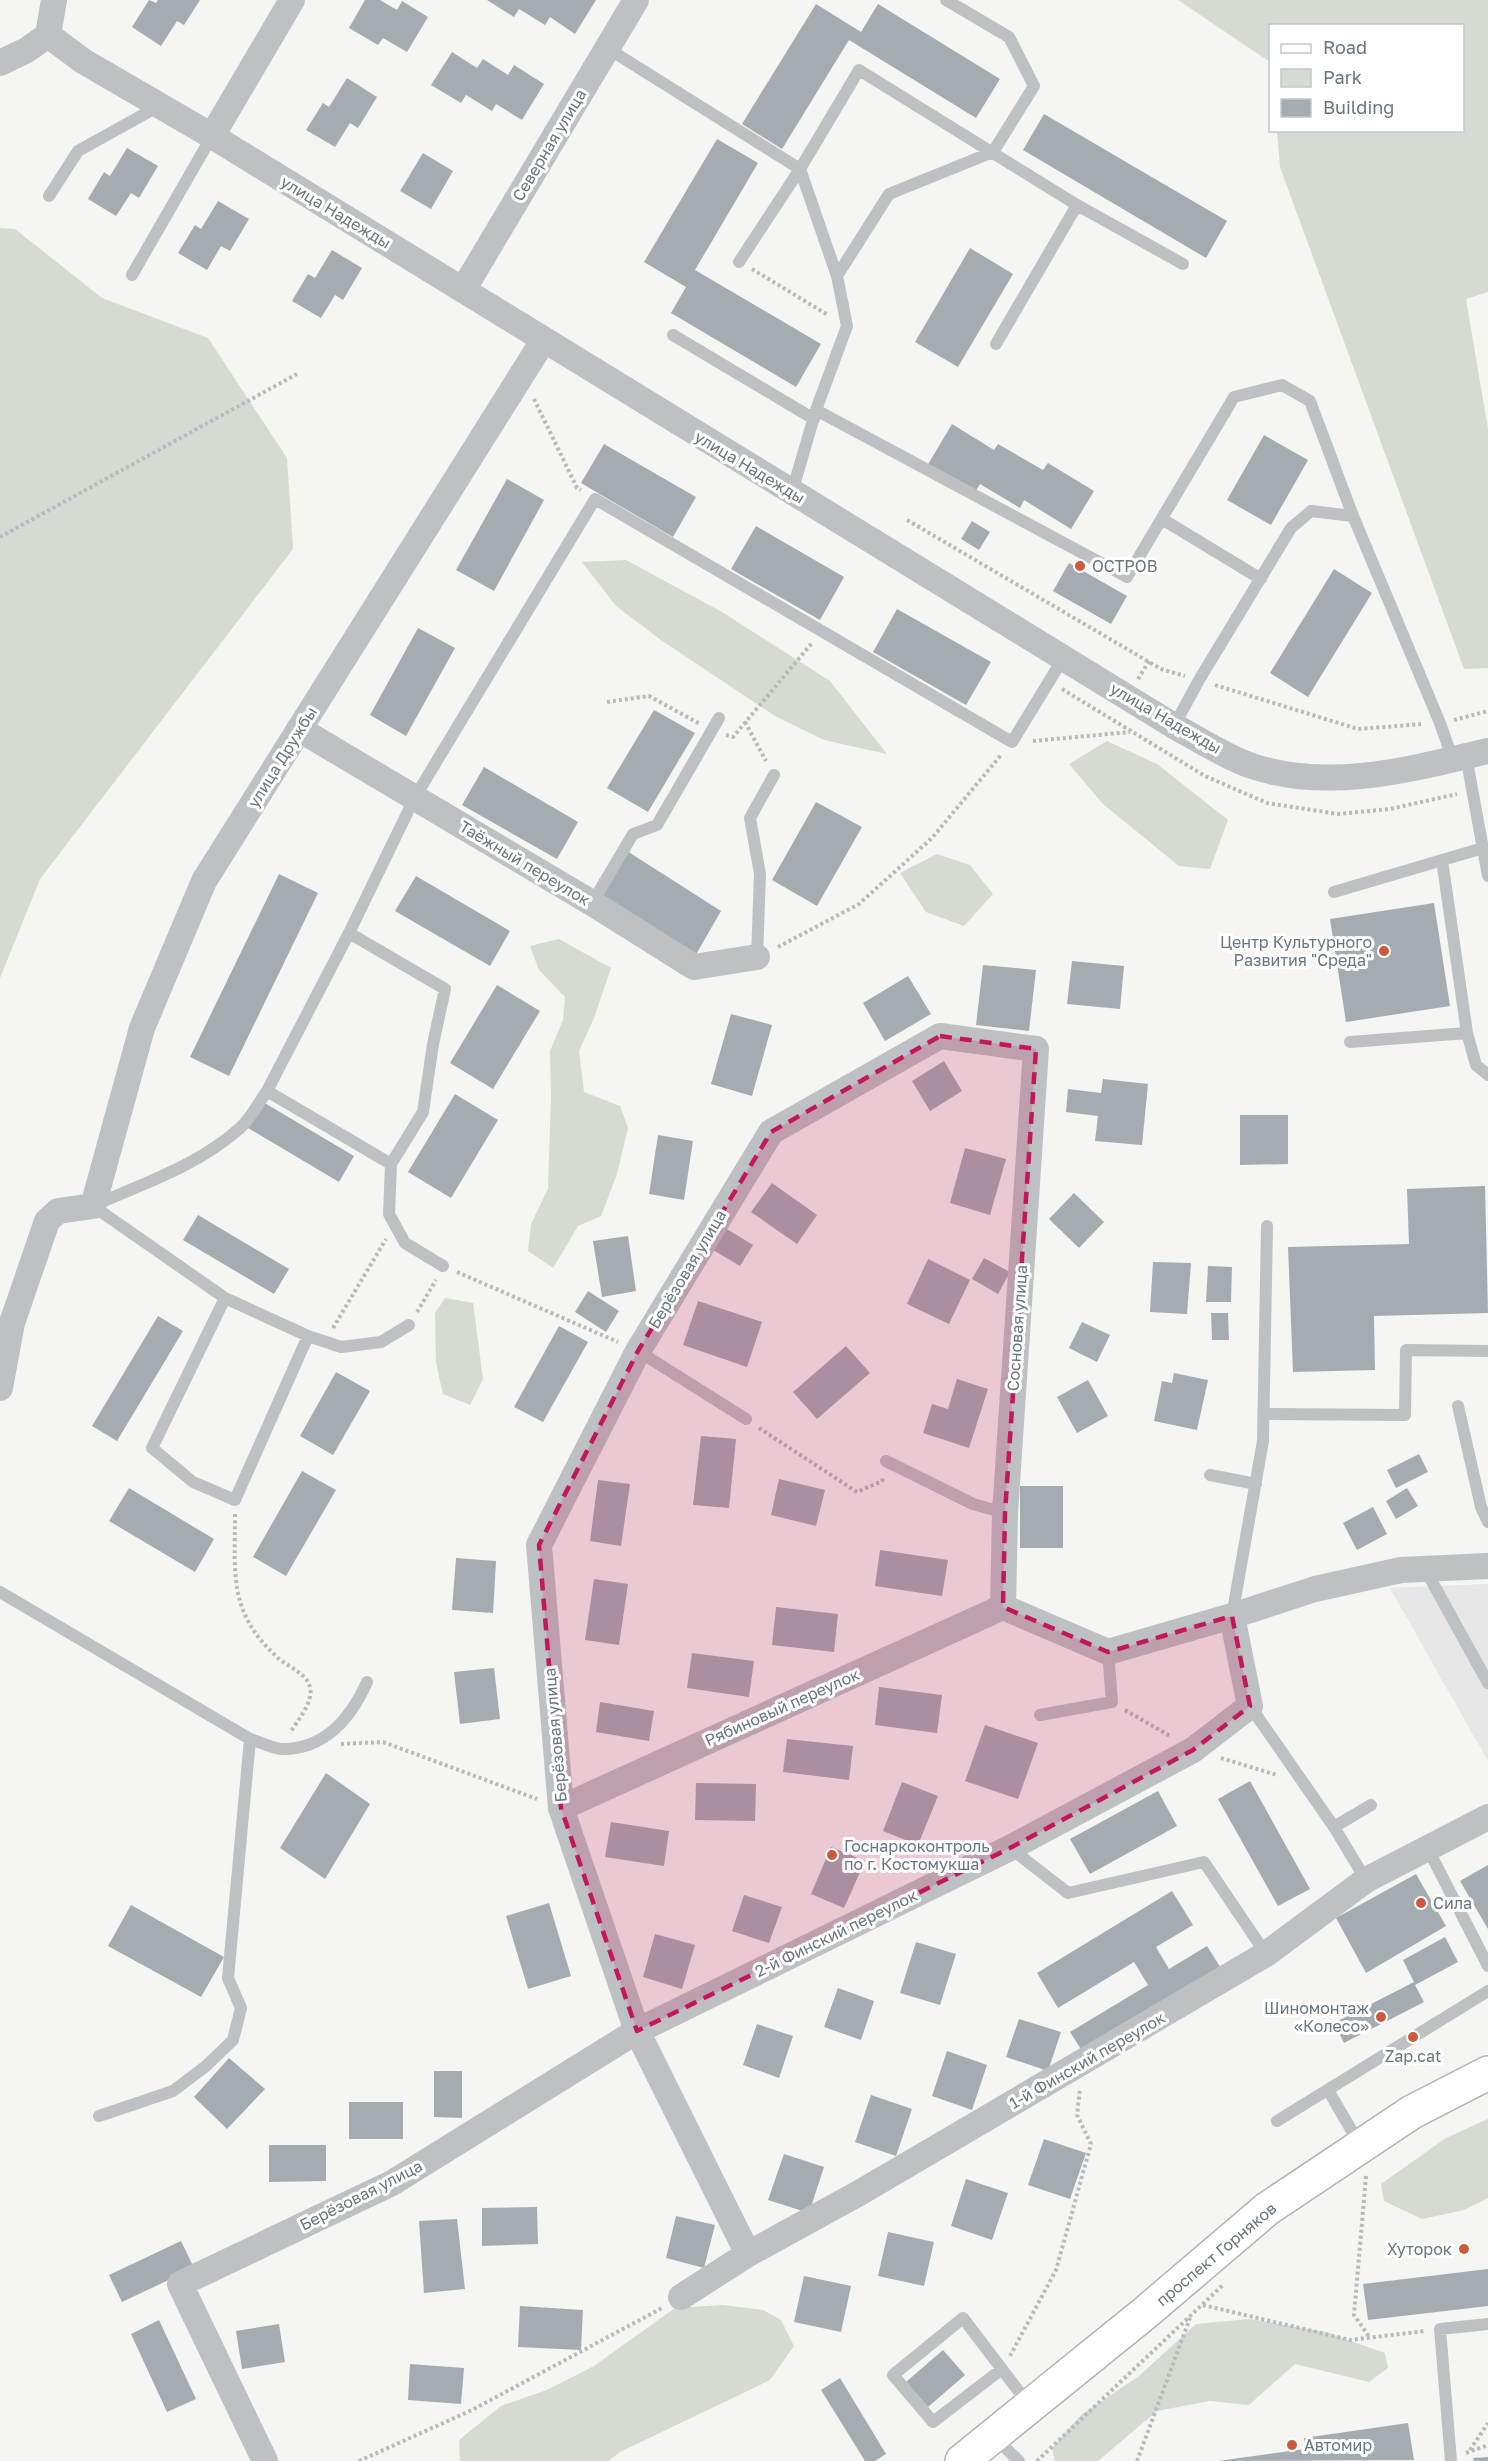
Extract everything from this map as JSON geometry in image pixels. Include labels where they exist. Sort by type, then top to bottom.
[{"type":"main road","name":"проспект Горняков","points":[[962,2461],[1031,2407],[1267,2209],[1412,2112],[1488,2073]]},
{"type":"street","points":[[0,63],[27,50],[48,35],[54,0]]},
{"type":"street","points":[[212,136],[292,0]]},
{"type":"street","name":"Северная улица","points":[[463,290],[634,1]]},
{"type":"street","name":"улица Надежды","points":[[48,35],[83,61],[212,136],[1174,726],[1251,766],[1313,778],[1369,777],[1469,756]]},
{"type":"street","name":"улица Дружбы","points":[[93,1206],[142,1028],[204,881],[543,341]]},
{"type":"street","name":"Таёжный переулок","points":[[300,729],[592,903],[694,967],[757,957]]},
{"type":"street","name":"Берёзовая улица","points":[[265,2461],[180,2284],[392,2183],[637,2031],[561,1808],[539,1545],[638,1351],[771,1131],[940,1036],[1036,1049]]},
{"type":"street","name":"Сосновая улица","points":[[1003,1607],[1005,1513],[1036,1049]]},
{"type":"street","points":[[0,1388],[12,1323],[47,1221],[58,1210],[93,1206]]},
{"type":"street","points":[[1003,1607],[1108,1652],[1315,1589],[1401,1570],[1488,1566]]},
{"type":"street","name":"Рябиновый переулок","points":[[561,1808],[1003,1607]]},
{"type":"street","points":[[1232,1616],[1250,1706]]},
{"type":"street","name":"2-й Финский переулок","points":[[637,2031],[1010,1848],[1193,1750],[1250,1706]]},
{"type":"street","name":"1-й Финский переулок","points":[[681,2297],[748,2254],[861,2192],[1266,1954],[1366,1880],[1488,1817]]},
{"type":"street","points":[[637,2031],[748,2254]]},
{"type":"lane","points":[[837,276],[889,194],[993,152],[1034,87],[1009,37],[946,0]]},
{"type":"lane","points":[[607,48],[800,169],[837,276],[847,326],[815,414],[792,492]]},
{"type":"lane","points":[[739,262],[800,169],[859,70],[1077,205],[1183,264]]},
{"type":"lane","points":[[49,196],[78,151],[159,105]]},
{"type":"lane","points":[[132,275],[212,136]]},
{"type":"lane","points":[[996,344],[1077,205]]},
{"type":"lane","points":[[673,335],[815,414],[1127,577],[1234,397],[1282,386],[1310,401],[1353,516],[1440,723],[1469,756],[1488,876]]},
{"type":"lane","points":[[93,1206],[183,1166],[220,1144],[242,1126],[267,1090],[349,933],[415,798],[595,499],[1012,742],[1064,657]]},
{"type":"lane","points":[[1174,726],[1199,680],[1291,528],[1311,511],[1353,516]]},
{"type":"lane","points":[[1162,519],[1261,579]]},
{"type":"lane","points":[[592,903],[633,834],[657,825],[719,718]]},
{"type":"lane","points":[[757,957],[760,874],[750,818],[774,775]]},
{"type":"lane","points":[[1334,892],[1483,848]]},
{"type":"lane","points":[[1442,860],[1467,1033],[1476,1065],[1488,1075]]},
{"type":"lane","points":[[349,933],[445,989],[433,1044],[423,1112],[391,1164],[389,1214],[405,1243],[442,1266]]},
{"type":"lane","points":[[1350,1042],[1467,1033]]},
{"type":"lane","points":[[267,1090],[391,1164]]},
{"type":"lane","points":[[93,1206],[225,1298],[309,1336],[342,1347],[381,1342],[409,1326]]},
{"type":"lane","points":[[1232,1616],[1263,1441],[1268,1226]]},
{"type":"lane","points":[[225,1298],[152,1448],[193,1482],[234,1500],[309,1336]]},
{"type":"lane","points":[[1264,1414],[1405,1415],[1406,1350],[1488,1351]]},
{"type":"lane","points":[[638,1351],[746,1419]]},
{"type":"lane","points":[[1458,1406],[1481,1507],[1488,1522]]},
{"type":"lane","points":[[886,1461],[973,1504],[1005,1513]]},
{"type":"lane","points":[[1210,1475],[1256,1484]]},
{"type":"lane","points":[[1424,1568],[1488,1683]]},
{"type":"lane","points":[[0,1592],[250,1739],[280,1749],[311,1746],[345,1721],[367,1682]]},
{"type":"lane","points":[[1040,1715],[1112,1702],[1108,1652]]},
{"type":"lane","points":[[1250,1706],[1334,1827],[1366,1880]]},
{"type":"lane","points":[[99,2116],[173,2091],[206,2066],[233,2040],[241,2008],[228,1978],[250,1739]]},
{"type":"lane","points":[[1334,1827],[1371,1805]]},
{"type":"lane","points":[[1427,1847],[1488,1966]]},
{"type":"lane","points":[[1010,1848],[1068,1893],[1204,1862],[1266,1954]]},
{"type":"lane","points":[[1277,2121],[1488,1991]]},
{"type":"lane","points":[[1328,2090],[1360,2145]]},
{"type":"lane","points":[[1002,2370],[933,2422],[893,2375],[963,2318],[1031,2407]]},
{"type":"lane","points":[[1456,2458],[1440,2329],[1488,2324]]},
{"type":"lane","points":[[994,2437],[1018,2461]]},
{"type":"path","points":[[739,262],[847,326]]},
{"type":"path","points":[[0,537],[297,374]]},
{"type":"path","points":[[522,374],[577,488],[595,499]]},
{"type":"path","points":[[908,520],[1161,669],[1358,729],[1440,723],[1488,711]]},
{"type":"path","points":[[607,702],[649,696],[713,730],[733,737],[822,631]]},
{"type":"path","points":[[745,722],[774,775]]},
{"type":"path","points":[[757,957],[859,904],[932,838],[1012,742],[1131,732]]},
{"type":"path","points":[[325,1341],[394,1223]]},
{"type":"path","points":[[409,1326],[433,1287],[442,1266],[638,1351]]},
{"type":"path","points":[[746,1419],[857,1492],[882,1481],[886,1461]]},
{"type":"path","points":[[234,1500],[234,1575],[241,1608],[253,1633],[279,1659],[299,1672],[311,1690],[309,1701],[280,1749]]},
{"type":"path","points":[[1112,1702],[1193,1750],[1303,1783]]},
{"type":"path","points":[[311,1746],[382,1742],[561,1808]]},
{"type":"path","points":[[1002,2370],[1056,2270],[1091,2144],[1077,2115],[1083,2062]]},
{"type":"path","points":[[1356,2180],[1366,2173],[1354,2315],[1370,2338]]},
{"type":"path","points":[[1037,2461],[1228,2280]]},
{"type":"path","points":[[359,2461],[472,2410],[681,2297]]},
{"type":"path","points":[[1202,2304],[1350,2340],[1440,2329]]},
{"type":"path","points":[[1137,2461],[1191,2315]]},
{"type":"path","points":[[1470,2451],[1488,2423]]},
{"type":"path","points":[[1456,2458],[1488,2445]]},
{"type":"highlighted area","points":[[940,1036],[1036,1049],[1005,1513],[1003,1607],[1108,1652],[1232,1616],[1250,1706],[1193,1750],[1010,1848],[637,2031],[561,1808],[539,1545],[638,1351],[771,1132]]},
{"type":"shaded area","points":[[1488,1584],[1488,1761],[1390,1588]]},
{"type":"green space","points":[[1178,0],[1488,0],[1488,292],[1466,299],[1488,429],[1488,668],[1464,669],[1280,167],[1277,132],[1464,132],[1464,24],[1269,24],[1269,61]]},
{"type":"green space","points":[[0,228],[15,229],[102,298],[208,338],[287,458],[293,549],[40,879],[0,978]]},
{"type":"green space","points":[[626,560],[722,612],[830,681],[887,754],[824,740],[775,716],[661,640],[616,606],[582,562]]},
{"type":"green space","points":[[1107,741],[1157,764],[1228,820],[1210,869],[1179,866],[1103,804],[1069,764]]},
{"type":"green space","points":[[937,854],[970,865],[993,894],[964,926],[926,912],[900,873]]},
{"type":"green space","points":[[559,939],[611,968],[594,1018],[579,1051],[584,1092],[620,1106],[628,1128],[617,1174],[601,1216],[578,1226],[553,1268],[528,1251],[531,1224],[548,1189],[550,1051],[563,1020],[565,997],[539,970],[530,946]]},
{"type":"green space","points":[[445,1298],[473,1303],[483,1379],[470,1405],[443,1394],[436,1363],[435,1313]]},
{"type":"green space","points":[[1488,2119],[1488,2198],[1464,2210],[1422,2219],[1384,2201],[1381,2184],[1446,2138]]},
{"type":"green space","points":[[723,2305],[763,2310],[781,2320],[794,2346],[770,2380],[620,2452],[608,2461],[460,2461],[459,2440],[501,2406],[547,2390],[594,2366],[675,2308]]},
{"type":"green space","points":[[1250,2319],[1325,2332],[1385,2353],[1388,2368],[1369,2382],[1295,2364],[1249,2405],[1210,2401],[1157,2411],[1098,2461],[1055,2461],[1052,2448],[1081,2415],[1139,2376],[1196,2324]]},
{"type":"building","points":[[149,0],[156,3],[158,0],[200,0],[184,25],[177,21],[161,46],[132,27]]},
{"type":"building","points":[[365,0],[380,0],[397,10],[402,1],[428,17],[407,52],[383,38],[378,45],[349,28]]},
{"type":"building","points":[[487,0],[596,0],[575,34],[550,17],[545,25],[519,9],[514,17]]},
{"type":"building","points":[[816,4],[861,32],[878,4],[1000,79],[976,118],[849,40],[782,149],[742,124]]},
{"type":"building","points":[[452,52],[477,68],[483,59],[508,75],[514,65],[544,84],[522,120],[496,104],[492,111],[466,95],[461,103],[431,85]]},
{"type":"building","points":[[347,78],[377,97],[358,128],[350,123],[335,147],[306,130],[323,103],[329,107]]},
{"type":"building","points":[[1044,114],[1227,221],[1206,258],[1023,150]]},
{"type":"building","points":[[717,139],[758,163],[695,270],[821,344],[796,387],[671,313],[686,287],[644,262]]},
{"type":"building","points":[[127,148],[158,166],[139,198],[131,193],[116,216],[88,199],[104,172],[110,176]]},
{"type":"building","points":[[423,153],[453,171],[431,209],[400,191]]},
{"type":"building","points":[[218,201],[249,219],[230,251],[221,246],[207,270],[178,253],[195,225],[201,229]]},
{"type":"building","points":[[970,248],[1013,274],[958,367],[915,342]]},
{"type":"building","points":[[332,250],[362,268],[343,300],[335,295],[321,318],[292,301],[308,274],[315,278]]},
{"type":"building","points":[[952,424],[994,450],[998,444],[1043,470],[1048,463],[1094,491],[1071,529],[1024,500],[1020,508],[980,484],[974,494],[927,466]]},
{"type":"building","points":[[1264,435],[1308,460],[1271,525],[1227,500]]},
{"type":"building","points":[[604,444],[696,497],[673,537],[581,483]]},
{"type":"building","points":[[507,479],[544,500],[494,591],[456,570]]},
{"type":"building","points":[[972,521],[990,532],[979,550],[961,539]]},
{"type":"building","points":[[756,526],[844,577],[820,620],[731,569]]},
{"type":"building","points":[[1069,563],[1127,596],[1111,624],[1053,591]]},
{"type":"building","points":[[1334,569],[1372,593],[1308,697],[1270,673]]},
{"type":"building","points":[[897,609],[991,662],[966,705],[873,652]]},
{"type":"building","points":[[418,628],[455,648],[406,736],[370,715]]},
{"type":"building","points":[[654,710],[695,733],[648,812],[607,788]]},
{"type":"building","points":[[484,767],[578,822],[557,859],[462,805]]},
{"type":"building","points":[[816,802],[862,827],[817,906],[772,880]]},
{"type":"building","points":[[627,851],[721,911],[694,958],[599,898]]},
{"type":"building","points":[[279,874],[318,893],[229,1076],[190,1057]]},
{"type":"building","points":[[416,876],[510,931],[490,966],[395,911]]},
{"type":"building","points":[[1434,903],[1450,1006],[1346,1022],[1330,919]]},
{"type":"building","points":[[1072,961],[1124,966],[1120,1009],[1067,1004]]},
{"type":"building","points":[[983,965],[1036,970],[1029,1031],[976,1025]]},
{"type":"building","points":[[908,976],[931,1014],[885,1041],[863,1003]]},
{"type":"building","points":[[497,985],[540,1011],[493,1089],[450,1063]]},
{"type":"building","points":[[731,1014],[772,1025],[752,1096],[711,1084]]},
{"type":"building","points":[[944,1061],[962,1091],[930,1111],[912,1081]]},
{"type":"building","points":[[1103,1079],[1148,1084],[1142,1145],[1095,1141],[1098,1116],[1066,1112],[1068,1089],[1101,1093]]},
{"type":"building","points":[[455,1094],[498,1120],[451,1198],[408,1172]]},
{"type":"building","points":[[263,1102],[354,1156],[339,1182],[248,1128]]},
{"type":"building","points":[[1240,1115],[1288,1115],[1288,1164],[1240,1165]]},
{"type":"building","points":[[658,1135],[693,1141],[684,1200],[649,1194]]},
{"type":"building","points":[[965,1148],[1006,1159],[990,1215],[950,1203]]},
{"type":"building","points":[[772,1183],[817,1215],[797,1244],[751,1212]]},
{"type":"building","points":[[1485,1186],[1488,1313],[1374,1316],[1375,1370],[1293,1372],[1288,1247],[1409,1244],[1407,1189]]},
{"type":"building","points":[[1074,1193],[1104,1222],[1079,1248],[1049,1219]]},
{"type":"building","points":[[198,1215],[289,1269],[274,1294],[183,1240]]},
{"type":"building","points":[[725,1228],[753,1245],[740,1266],[713,1250]]},
{"type":"building","points":[[628,1236],[636,1291],[602,1297],[593,1241]]},
{"type":"building","points":[[984,1258],[1010,1272],[998,1294],[972,1279]]},
{"type":"building","points":[[928,1259],[970,1280],[949,1324],[907,1304]]},
{"type":"building","points":[[1153,1262],[1191,1263],[1187,1314],[1150,1312]]},
{"type":"building","points":[[1208,1266],[1232,1267],[1231,1302],[1206,1302]]},
{"type":"building","points":[[588,1291],[619,1311],[606,1332],[575,1312]]},
{"type":"building","points":[[698,1301],[762,1322],[747,1367],[683,1345]]},
{"type":"building","points":[[1211,1313],[1228,1313],[1229,1340],[1212,1340]]},
{"type":"building","points":[[158,1316],[183,1331],[117,1441],[92,1426]]},
{"type":"building","points":[[1082,1322],[1110,1335],[1097,1362],[1069,1348]]},
{"type":"building","points":[[559,1326],[588,1342],[543,1422],[514,1407]]},
{"type":"building","points":[[846,1346],[870,1373],[817,1419],[793,1392]]},
{"type":"building","points":[[336,1372],[370,1391],[333,1455],[300,1436]]},
{"type":"building","points":[[1174,1373],[1208,1380],[1197,1430],[1154,1421],[1162,1381],[1172,1383]]},
{"type":"building","points":[[957,1379],[988,1389],[969,1448],[923,1433],[932,1404],[948,1409]]},
{"type":"building","points":[[1088,1380],[1108,1416],[1077,1433],[1057,1397]]},
{"type":"building","points":[[701,1436],[736,1439],[729,1508],[693,1505]]},
{"type":"building","points":[[1419,1454],[1428,1472],[1396,1488],[1387,1470]]},
{"type":"building","points":[[302,1471],[336,1490],[286,1576],[253,1557]]},
{"type":"building","points":[[779,1479],[825,1490],[816,1526],[771,1515]]},
{"type":"building","points":[[598,1480],[630,1484],[621,1546],[590,1541]]},
{"type":"building","points":[[1020,1486],[1063,1486],[1063,1548],[1020,1548]]},
{"type":"building","points":[[129,1488],[214,1539],[195,1572],[109,1521]]},
{"type":"building","points":[[1407,1488],[1418,1506],[1396,1519],[1386,1501]]},
{"type":"building","points":[[1373,1507],[1387,1534],[1357,1550],[1343,1523]]},
{"type":"building","points":[[880,1550],[948,1560],[942,1596],[875,1586]]},
{"type":"building","points":[[456,1558],[496,1561],[493,1613],[452,1610]]},
{"type":"building","points":[[594,1579],[628,1584],[619,1645],[585,1640]]},
{"type":"building","points":[[776,1607],[838,1614],[834,1652],[772,1645]]},
{"type":"building","points":[[692,1653],[754,1661],[749,1697],[687,1688]]},
{"type":"building","points":[[494,1668],[500,1719],[460,1724],[454,1672]]},
{"type":"building","points":[[879,1687],[942,1695],[937,1733],[875,1725]]},
{"type":"building","points":[[600,1702],[654,1711],[649,1741],[596,1732]]},
{"type":"building","points":[[985,1725],[1038,1743],[1018,1799],[965,1781]]},
{"type":"building","points":[[787,1739],[853,1746],[849,1780],[783,1772]]},
{"type":"building","points":[[326,1773],[370,1804],[325,1879],[280,1848]]},
{"type":"building","points":[[1250,1781],[1310,1889],[1278,1906],[1218,1799]]},
{"type":"building","points":[[902,1782],[938,1796],[918,1845],[883,1831]]},
{"type":"building","points":[[696,1783],[756,1784],[755,1821],[695,1820]]},
{"type":"building","points":[[1158,1791],[1177,1826],[1090,1874],[1070,1839]]},
{"type":"building","points":[[611,1822],[669,1831],[664,1866],[605,1857]]},
{"type":"building","points":[[831,1847],[865,1861],[844,1908],[811,1894]]},
{"type":"building","points":[[1488,1865],[1488,1929],[1460,1881]]},
{"type":"building","points":[[1416,1874],[1446,1926],[1366,1973],[1336,1918]]},
{"type":"building","points":[[1172,1891],[1193,1925],[1156,1947],[1169,1969],[1207,1946],[1224,1973],[1086,2057],[1070,2032],[1148,1985],[1134,1962],[1058,2008],[1037,1973]]},
{"type":"building","points":[[744,1895],[782,1907],[769,1943],[732,1931]]},
{"type":"building","points":[[549,1903],[571,1976],[528,1989],[506,1916]]},
{"type":"building","points":[[131,1905],[224,1957],[201,1997],[108,1946]]},
{"type":"building","points":[[655,1934],[695,1945],[682,1989],[643,1977]]},
{"type":"building","points":[[1445,1937],[1458,1962],[1415,1985],[1424,2002],[1344,2043],[1334,2023],[1414,1982],[1403,1960]]},
{"type":"building","points":[[916,1942],[956,1954],[940,2005],[900,1993]]},
{"type":"building","points":[[838,1988],[874,2001],[861,2040],[824,2027]]},
{"type":"building","points":[[1019,2019],[1061,2032],[1048,2071],[1006,2057]]},
{"type":"building","points":[[757,2024],[793,2036],[779,2078],[743,2065]]},
{"type":"building","points":[[947,2051],[987,2065],[972,2110],[932,2096]]},
{"type":"building","points":[[229,2058],[265,2089],[227,2129],[194,2097]]},
{"type":"building","points":[[434,2071],[462,2071],[462,2118],[434,2117]]},
{"type":"building","points":[[871,2095],[912,2109],[896,2156],[855,2142]]},
{"type":"building","points":[[349,2102],[403,2102],[403,2139],[349,2139]]},
{"type":"building","points":[[1044,2139],[1086,2153],[1070,2199],[1028,2185]]},
{"type":"building","points":[[269,2145],[326,2145],[326,2181],[269,2182]]},
{"type":"building","points":[[784,2154],[824,2167],[809,2213],[768,2200]]},
{"type":"building","points":[[966,2179],[1008,2193],[992,2240],[951,2226]]},
{"type":"building","points":[[537,2207],[538,2244],[482,2246],[482,2208]]},
{"type":"building","points":[[676,2216],[715,2225],[704,2268],[666,2258]]},
{"type":"building","points":[[457,2219],[465,2289],[424,2293],[419,2221]]},
{"type":"building","points":[[888,2232],[934,2242],[924,2286],[878,2276]]},
{"type":"building","points":[[181,2241],[194,2268],[122,2302],[109,2275]]},
{"type":"building","points":[[1488,2269],[1488,2306],[1368,2320],[1363,2284]]},
{"type":"building","points":[[804,2276],[851,2286],[841,2332],[794,2322]]},
{"type":"building","points":[[520,2306],[583,2310],[581,2350],[518,2347]]},
{"type":"building","points":[[159,2320],[196,2399],[167,2412],[131,2334]]},
{"type":"building","points":[[279,2324],[285,2362],[242,2369],[236,2331]]},
{"type":"building","points":[[943,2350],[965,2375],[928,2407],[906,2382]]},
{"type":"building","points":[[410,2364],[464,2368],[461,2404],[408,2400]]},
{"type":"building","points":[[840,2378],[886,2454],[875,2461],[865,2461],[821,2390]]},
{"type":"building","points":[[1408,2423],[1414,2460],[1218,2461],[1305,2449],[1304,2438]]},
{"type":"building","points":[[1488,2457],[1488,2461],[1474,2461],[1473,2458]]},
{"type":"place","name":"ОСТРОВ","points":[[1080,566]]},
{"type":"place","name":"Центр Культурного Развития \"Среда\"","points":[[1384,951]]},
{"type":"place","name":"Госнаркоконтроль по г. Костомукша","points":[[832,1855]]},
{"type":"place","name":"Сила","points":[[1421,1903]]},
{"type":"place","name":"Шиномонтаж «Колесо»","points":[[1381,2017]]},
{"type":"place","name":"Zap.cat","points":[[1413,2037]]},
{"type":"place","name":"Хуторок","points":[[1464,2249]]},
{"type":"place","name":"Автомир","points":[[1292,2445]]}]
